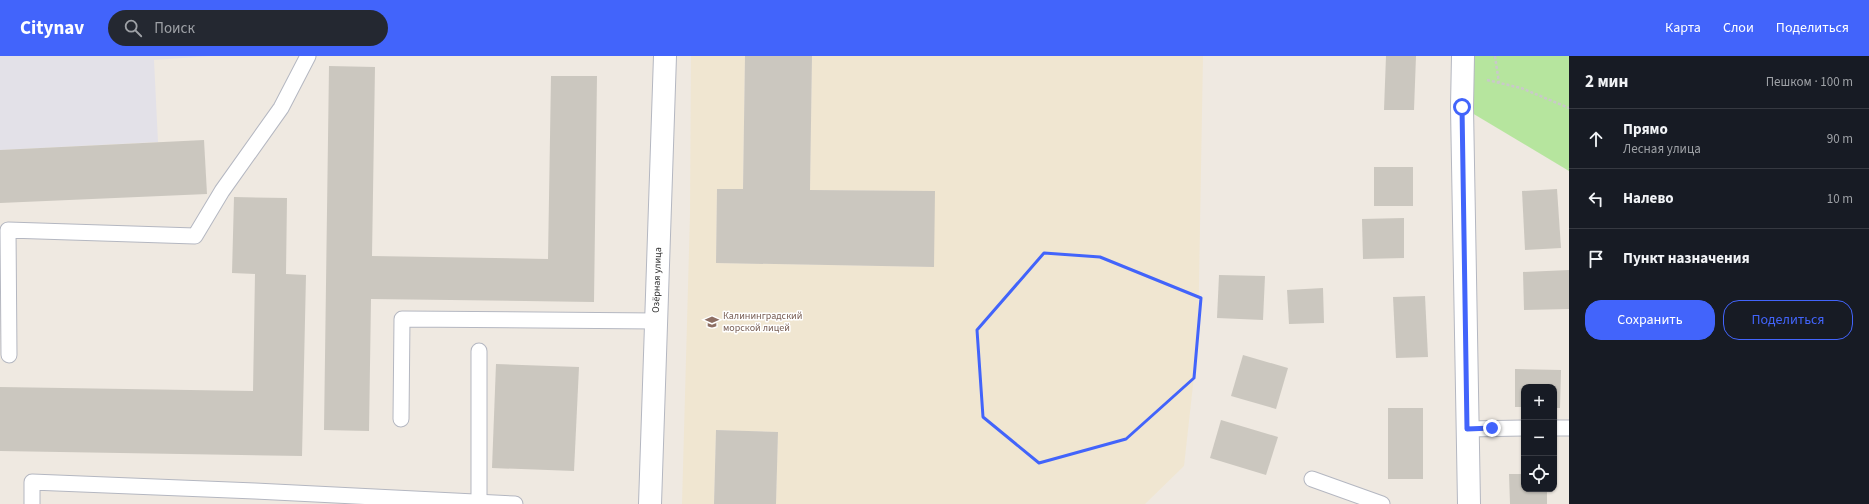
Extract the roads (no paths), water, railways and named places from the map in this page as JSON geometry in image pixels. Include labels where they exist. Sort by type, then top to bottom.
[{"type":"street","name":"Озёрная улица","points":[[650,504],[665,56]]},
{"type":"street","points":[[1463,65],[1469,504]]},
{"type":"lane","points":[[9,355],[8,230],[195,236],[222,191],[281,108],[308,56]]},
{"type":"lane","points":[[401,419],[402,319],[656,322]]},
{"type":"lane","points":[[479,351],[479,503]]},
{"type":"lane","points":[[1467,429],[1521,428]]},
{"type":"lane","points":[[1557,428],[1569,428]]},
{"type":"lane","points":[[1312,479],[1382,504]]},
{"type":"lane","points":[[32,504],[32,482],[255,497],[515,504]]},
{"type":"place","name":"Калининградский морской лицей","points":[[712,322]]}]
